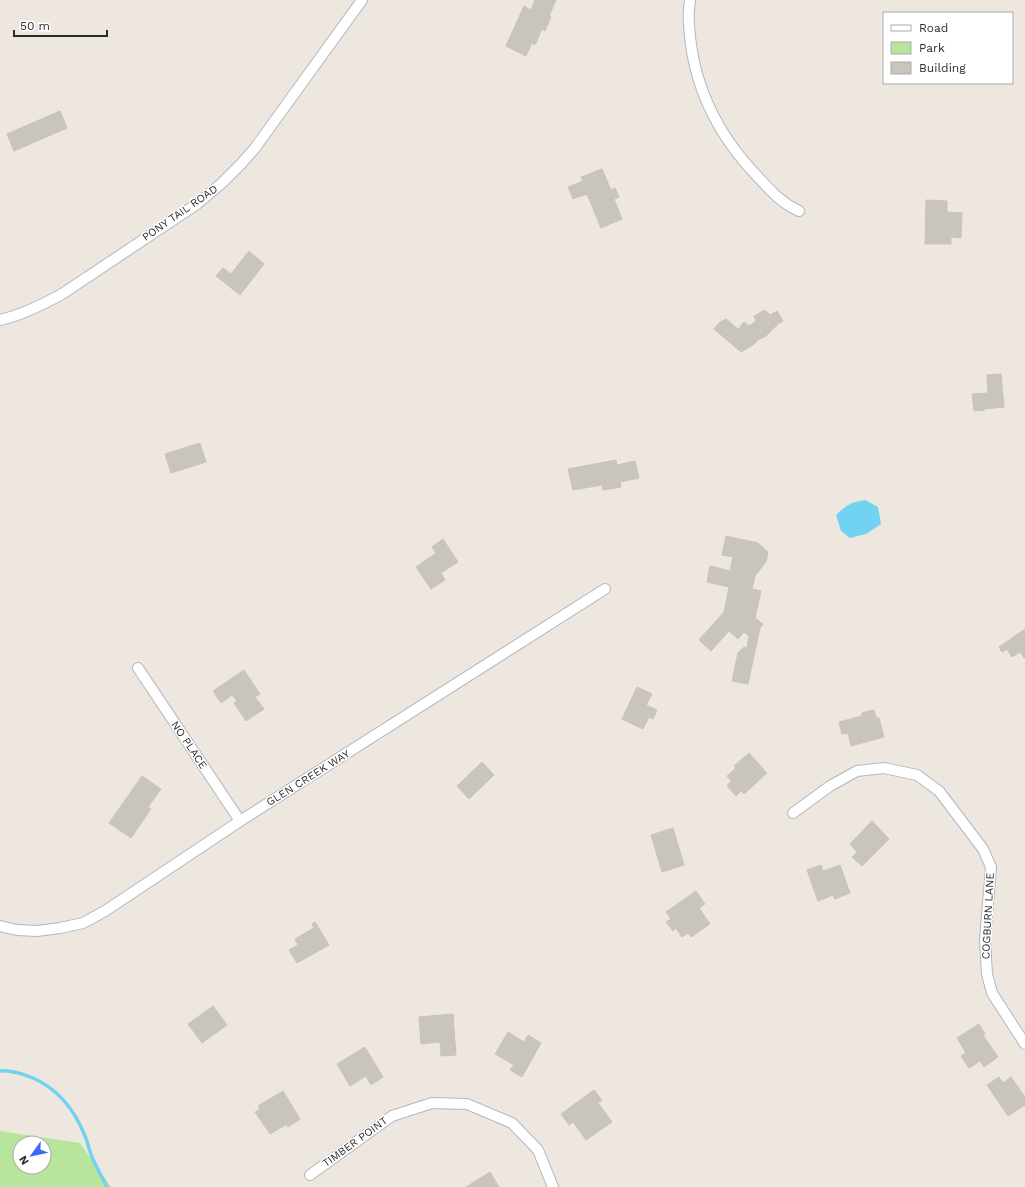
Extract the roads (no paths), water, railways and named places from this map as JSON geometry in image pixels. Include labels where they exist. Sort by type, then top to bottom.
[{"type":"street","name":"PONY TAIL ROAD","points":[[0,320],[22,314],[42,306],[62,294],[197,204],[222,183],[255,148],[362,0]]},
{"type":"street","points":[[690,0],[689,24],[693,59],[704,96],[720,128],[742,160],[774,194],[789,206],[798,210]]},
{"type":"street","name":"GLEN CREEK WAY","points":[[0,926],[17,930],[37,931],[60,928],[83,923],[105,911],[240,821],[605,589]]},
{"type":"street","name":"NO PLACE","points":[[138,668],[240,821]]},
{"type":"street","name":"COGBURN LANE","points":[[793,813],[830,786],[857,771],[884,768],[917,775],[939,791],[983,849],[991,867],[985,940],[986,974],[992,993],[1025,1044]]},
{"type":"street","name":"TIMBER POINT","points":[[310,1175],[392,1116],[432,1103],[466,1104],[512,1123],[538,1150],[553,1187]]},
{"type":"water","points":[[865,500],[878,507],[881,524],[866,534],[850,538],[841,531],[836,515],[849,504]]},
{"type":"waterway","points":[[0,1071],[13,1072],[33,1078],[50,1088],[65,1102],[81,1127],[90,1152],[107,1187]]}]
